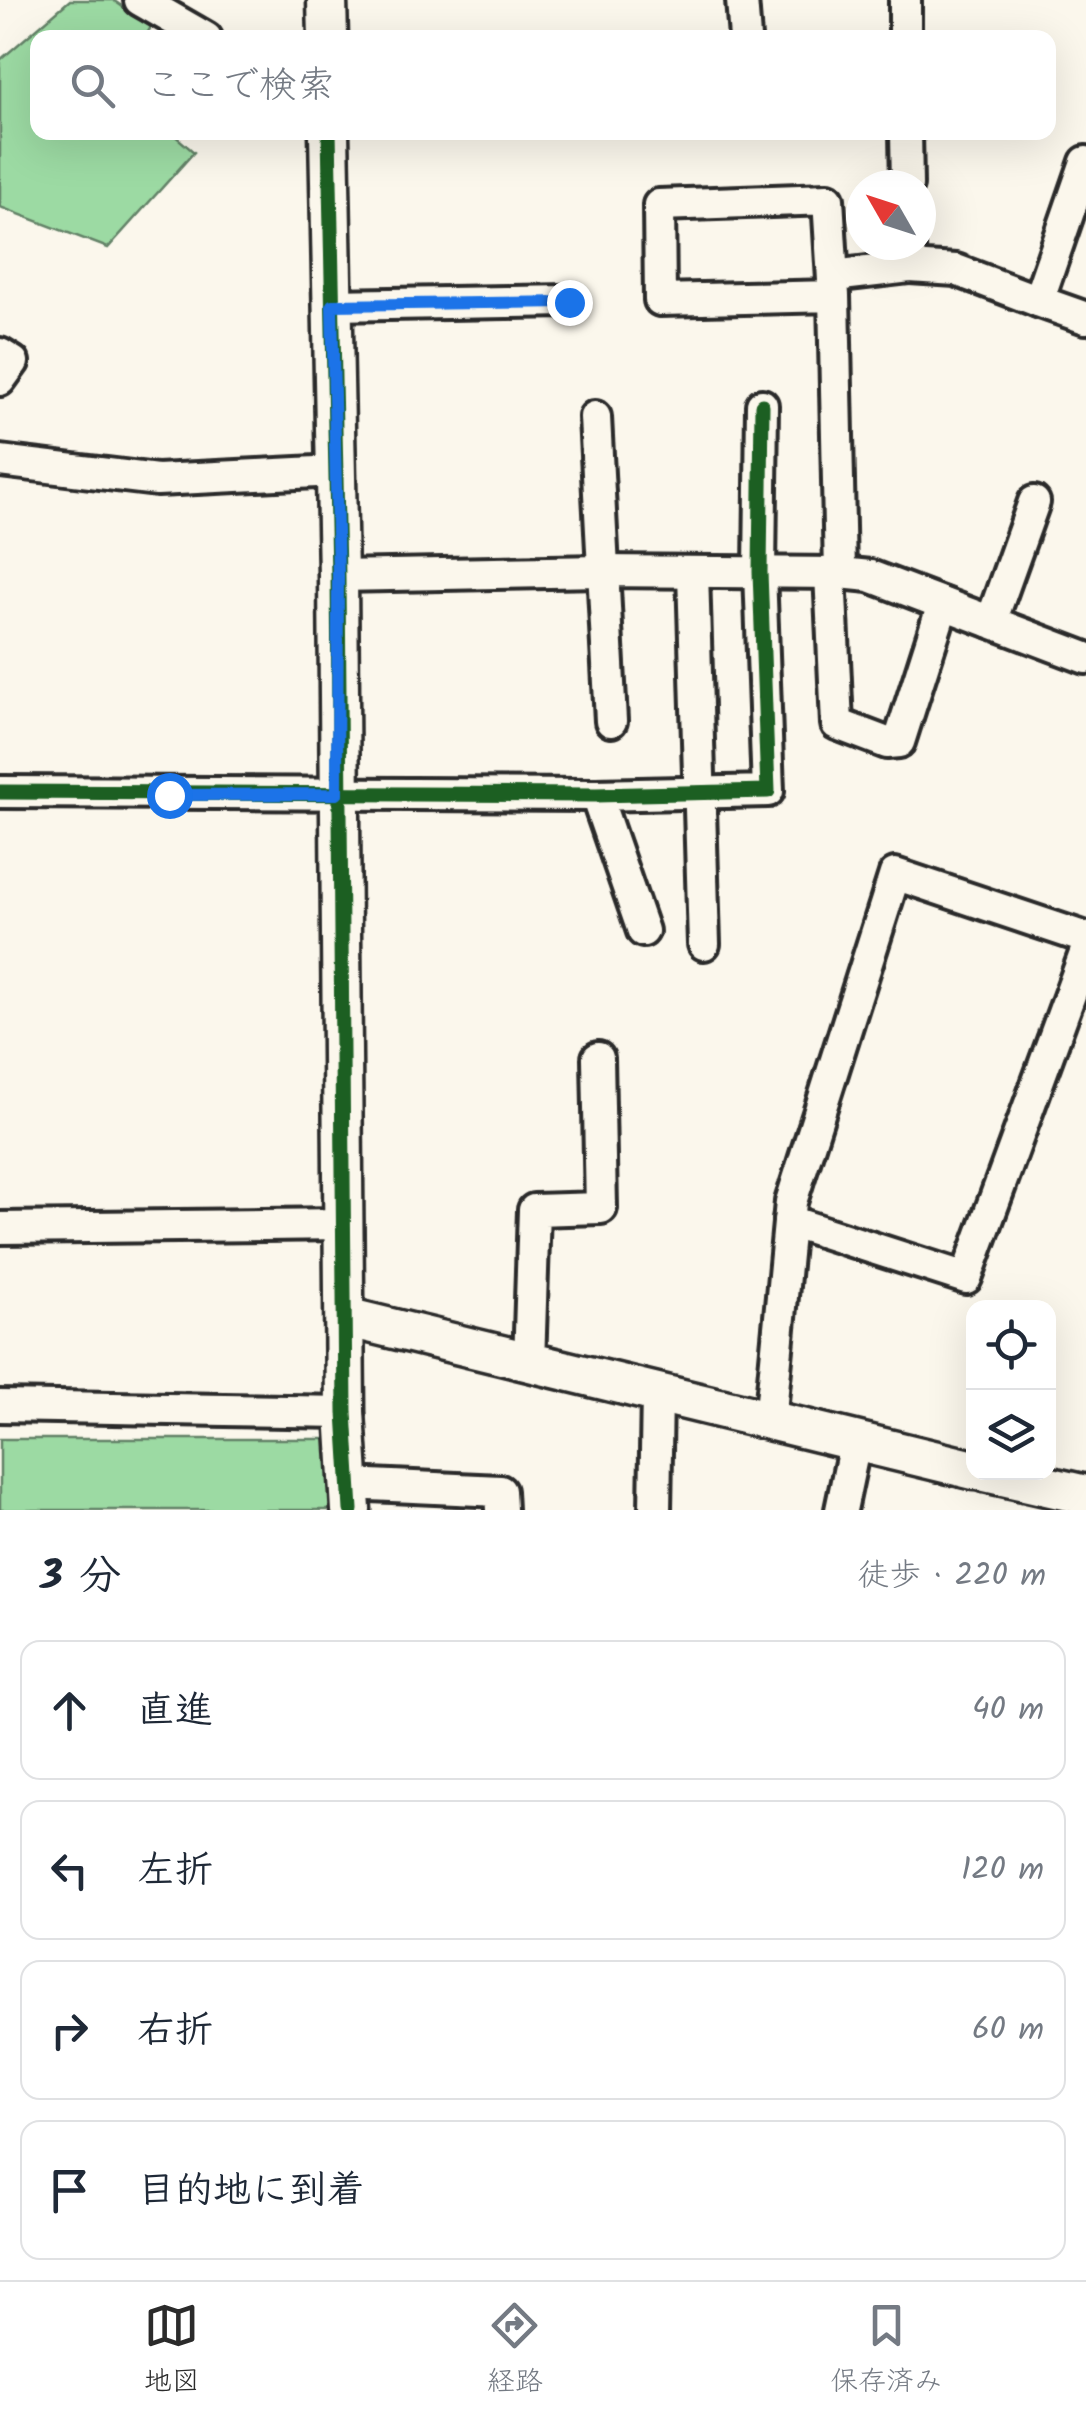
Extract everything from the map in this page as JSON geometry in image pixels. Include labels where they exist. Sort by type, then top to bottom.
[{"type":"street","points":[[140,0],[192,30]]},
{"type":"street","points":[[328,0],[328,30]]},
{"type":"street","points":[[742,0],[744,30]]},
{"type":"street","points":[[905,0],[905,30]]},
{"type":"street","points":[[329,140],[338,576],[345,1412],[350,1497],[500,1491],[501,1510]]},
{"type":"street","points":[[906,140],[907,170]]},
{"type":"street","points":[[1038,301],[1086,162]]},
{"type":"street","points":[[899,260],[834,286],[660,300],[659,205],[828,199],[834,286],[837,724],[887,743],[899,742],[944,604]]},
{"type":"street","points":[[922,260],[1086,318]]},
{"type":"street","points":[[332,305],[569,302]]},
{"type":"street","points":[[0,354],[13,362],[0,380]]},
{"type":"street","points":[[0,792],[596,795],[768,790],[760,572],[762,405]]},
{"type":"street","points":[[595,417],[611,721]]},
{"type":"street","points":[[0,462],[157,480],[336,471]]},
{"type":"street","points":[[991,622],[1034,502]]},
{"type":"street","points":[[338,576],[601,571],[870,576],[1086,658]]},
{"type":"street","points":[[693,572],[704,944]]},
{"type":"street","points":[[596,795],[643,931]]},
{"type":"street","points":[[770,1422],[790,1202],[895,874],[1086,938]]},
{"type":"street","points":[[788,1221],[966,1278],[1086,951]]},
{"type":"street","points":[[529,1363],[534,1210],[601,1208],[598,1058]]},
{"type":"street","points":[[0,1228],[344,1224]]},
{"type":"street","points":[[345,1317],[966,1468]]},
{"type":"street","points":[[654,1510],[657,1394]]},
{"type":"street","points":[[0,1406],[345,1412]]},
{"type":"street","points":[[841,1510],[855,1444]]},
{"type":"street","points":[[1020,1480],[1086,1495]]},
{"type":"green space","points":[[70,0],[113,0],[151,27],[149,30],[35,30]]},
{"type":"green space","points":[[30,34],[30,140],[180,140],[194,152],[108,248],[0,207],[0,60]]},
{"type":"green space","points":[[0,1439],[328,1439],[333,1510],[0,1510]]},
{"type":"cycle path","points":[[329,140],[338,576],[345,1412],[351,1510]]},
{"type":"cycle path","points":[[0,792],[596,795],[768,791],[760,572],[762,405]]},
{"type":"route","points":[[169,795],[337,794],[338,576],[332,305],[569,302]]}]
